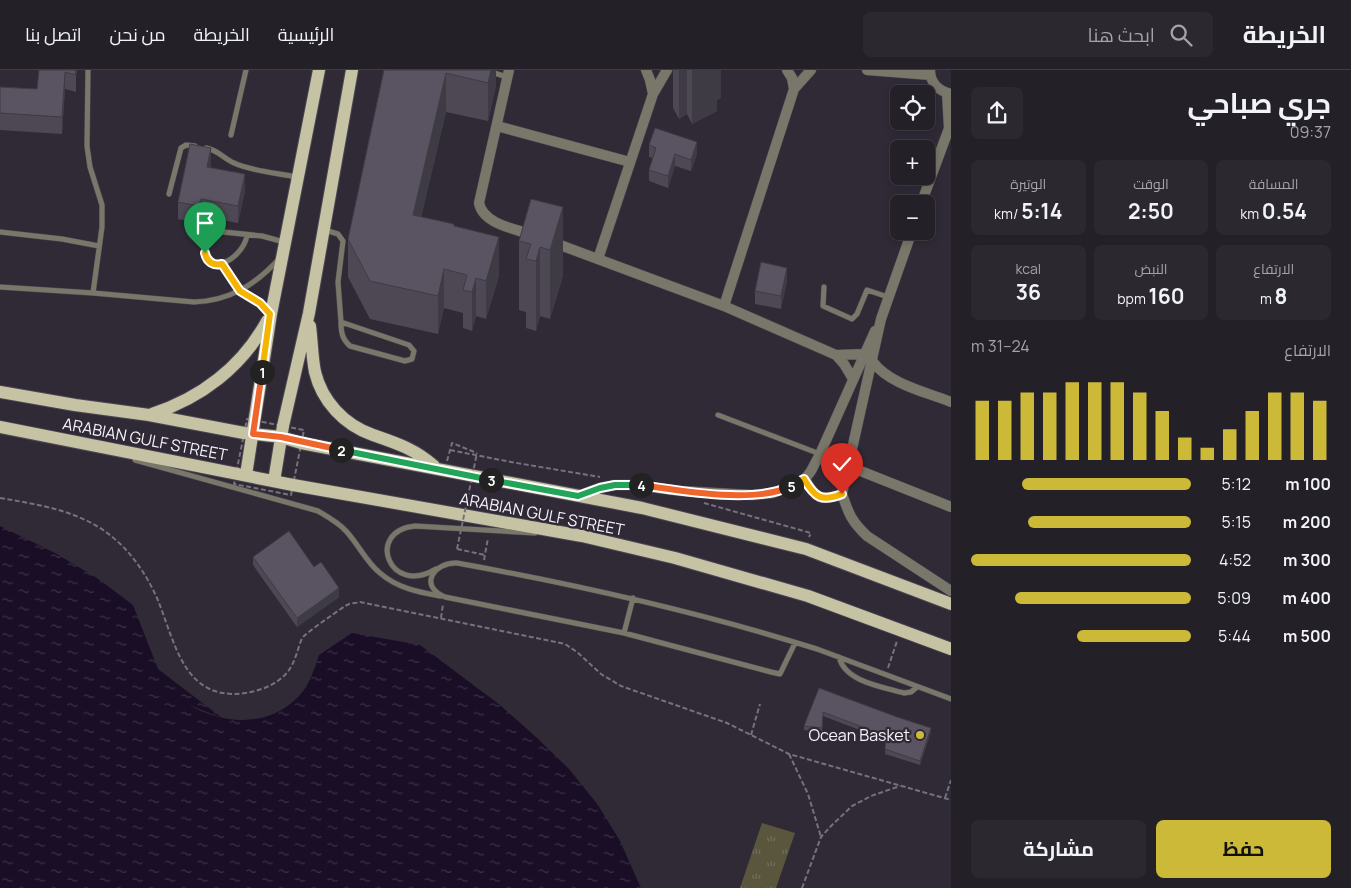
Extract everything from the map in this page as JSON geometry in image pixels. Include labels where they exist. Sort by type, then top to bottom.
[{"type":"main road","points":[[246,475],[270,314],[319,70]]},
{"type":"main road","points":[[274,480],[281,437],[310,313],[353,71]]},
{"type":"main road","points":[[310,313],[315,371],[322,390],[332,406],[355,426],[372,435],[409,448],[440,469]]},
{"type":"main road","points":[[149,414],[183,402],[221,377],[252,345],[270,314]]},
{"type":"main road","name":"ARABIAN GULF STREET","points":[[0,392],[75,405],[149,414],[253,434],[281,437],[301,443],[642,508],[806,550],[951,604]]},
{"type":"main road","name":"ARABIAN GULF STREET","points":[[0,427],[246,475],[582,536],[675,558],[808,596],[951,649]]},
{"type":"street","points":[[646,70],[653,94]]},
{"type":"street","points":[[598,259],[653,94],[667,70]]},
{"type":"street","points":[[787,70],[792,78],[794,88]]},
{"type":"street","points":[[724,306],[794,88],[811,70]]},
{"type":"street","points":[[867,70],[930,72],[937,87],[949,94],[950,126],[925,195]]},
{"type":"street","points":[[508,73],[479,203],[482,212],[493,221],[724,306],[836,355],[853,379]]},
{"type":"street","points":[[497,126],[630,162]]},
{"type":"street","points":[[909,240],[881,319],[873,362],[842,494],[848,512],[855,524],[867,536],[951,592]]},
{"type":"street","points":[[578,496],[615,485],[752,495],[773,493],[804,479],[811,471],[820,454],[881,319]]},
{"type":"street","points":[[836,355],[864,354]]},
{"type":"street","points":[[873,362],[877,368],[890,378],[951,402]]},
{"type":"street","points":[[867,384],[890,378]]},
{"type":"street","points":[[848,466],[951,507]]},
{"type":"street","points":[[804,479],[815,495],[822,498],[832,498],[842,494]]},
{"type":"lane","points":[[88,70],[87,146],[90,167],[102,205],[102,227],[93,293]]},
{"type":"lane","points":[[231,135],[246,70]]},
{"type":"lane","points":[[485,70],[508,73]]},
{"type":"lane","points":[[169,194],[181,148],[186,145],[216,150],[227,160],[238,165],[298,178]]},
{"type":"lane","points":[[324,230],[338,234],[343,241],[338,282],[341,322],[344,339],[350,346],[405,361],[412,359],[414,355],[414,351],[409,345],[341,322]]},
{"type":"lane","points":[[246,235],[245,245],[241,251],[222,264],[212,264],[206,256],[210,235],[217,231],[262,236],[284,242]]},
{"type":"lane","points":[[0,232],[62,238],[99,246]]},
{"type":"lane","points":[[0,287],[194,302],[218,300],[240,291],[263,275],[282,255]]},
{"type":"lane","points":[[222,264],[240,291],[260,303],[270,314]]},
{"type":"lane","points":[[824,287],[822,306],[852,319],[857,314],[867,290],[888,296]]},
{"type":"lane","points":[[718,415],[820,454]]},
{"type":"lane","points":[[75,441],[180,473],[269,496],[318,512],[336,522],[346,531],[370,564],[386,578],[412,590],[624,633],[780,674],[795,642]]},
{"type":"lane","points":[[582,536],[415,526],[402,528],[391,538],[387,548],[387,555],[390,564],[397,571],[405,575],[426,574],[448,563],[457,563],[563,582],[633,598],[795,642],[951,700]]},
{"type":"lane","points":[[438,567],[432,576],[431,583],[435,591],[445,597]]},
{"type":"lane","points":[[624,633],[633,598]]},
{"type":"lane","points":[[839,657],[841,666],[848,673],[861,680],[904,693],[911,692],[917,687]]},
{"type":"path","points":[[440,469],[452,443],[477,453],[457,549],[485,555],[489,531]]},
{"type":"path","points":[[0,498],[75,514],[102,529],[115,539],[128,551],[148,580],[157,598],[172,642],[190,675],[202,686],[214,691],[244,693],[273,685],[291,668],[303,636],[348,605],[360,602],[565,644],[578,652],[601,674],[621,686],[727,723],[789,754],[951,800]]},
{"type":"path","points":[[440,618],[445,597]]},
{"type":"path","points":[[885,674],[901,630]]},
{"type":"path","points":[[751,735],[760,704]]},
{"type":"path","points":[[789,754],[808,794],[821,837]]},
{"type":"path","points":[[945,798],[951,780]]},
{"type":"path","points":[[802,888],[821,837],[852,806],[871,796],[901,785]]},
{"type":"green space","points":[[762,823],[795,833],[776,888],[740,888]]},
{"type":"water","points":[[0,526],[55,553],[97,578],[133,605],[158,669],[221,717],[234,720],[250,720],[265,717],[279,711],[304,690],[311,678],[319,655],[352,633],[420,645],[500,705],[569,769],[598,805],[620,841],[641,888],[0,888]],"holes":[[[189,705],[220,717],[203,712]]]},
{"type":"building","points":[[39,70],[75,70],[76,75],[65,72],[62,117],[0,113],[0,87],[37,89]]},
{"type":"building","points":[[384,70],[491,70],[488,83],[446,73],[413,215],[499,237],[486,281],[476,278],[472,292],[463,290],[467,275],[444,269],[438,296],[370,281],[348,239]]},
{"type":"building","points":[[655,128],[697,142],[691,160],[675,154],[668,176],[649,170],[656,148],[649,145]]},
{"type":"building","points":[[190,144],[211,148],[207,167],[245,174],[238,206],[201,199],[199,206],[178,202]]},
{"type":"building","points":[[531,199],[563,207],[550,250],[540,247],[536,261],[526,259],[531,244],[519,241]]},
{"type":"building","points":[[761,262],[787,268],[781,296],[755,291]]},
{"type":"building","points":[[289,531],[314,567],[321,562],[339,588],[297,618],[253,557]]},
{"type":"building","points":[[819,688],[931,728],[920,761],[885,749],[886,736],[823,712],[822,728],[804,726]]},
{"type":"place","name":"Ocean Basket","points":[[920,735]]},
{"type":"route","points":[[205,253],[209,262],[215,265],[222,264],[240,291],[248,294],[260,303],[270,314],[253,434],[281,437],[301,443],[578,496],[615,485],[752,495],[773,493],[804,479],[815,495],[822,498],[832,498],[842,494]]}]
